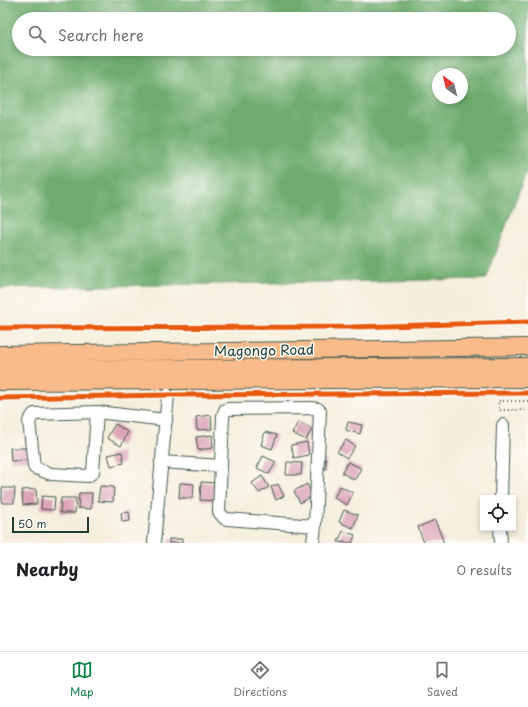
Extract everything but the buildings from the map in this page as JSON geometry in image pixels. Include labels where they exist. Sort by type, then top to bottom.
[{"type":"main road","name":"Magongo Road","points":[[0,354],[528,347]]},
{"type":"main road","name":"Magongo Road","points":[[0,368],[528,366]]},
{"type":"main road","points":[[0,382],[528,379]]},
{"type":"street","points":[[154,543],[168,395]]},
{"type":"street","points":[[313,543],[315,526],[320,411],[318,409],[225,410],[223,416],[219,512],[224,518],[315,526]]},
{"type":"street","points":[[97,412],[92,474],[88,476],[51,474],[35,468],[29,421],[34,414],[97,412],[166,420]]},
{"type":"street","points":[[501,495],[503,425]]},
{"type":"street","points":[[161,462],[222,466]]},
{"type":"street","points":[[500,531],[501,543]]},
{"type":"path","points":[[528,401],[498,401],[499,410],[528,410]]},
{"type":"green space","points":[[0,0],[528,0],[528,168],[486,279],[0,288]]},
{"type":"cycle path","points":[[0,328],[352,327],[528,322]]},
{"type":"cycle path","points":[[0,398],[168,395],[528,393]]}]
